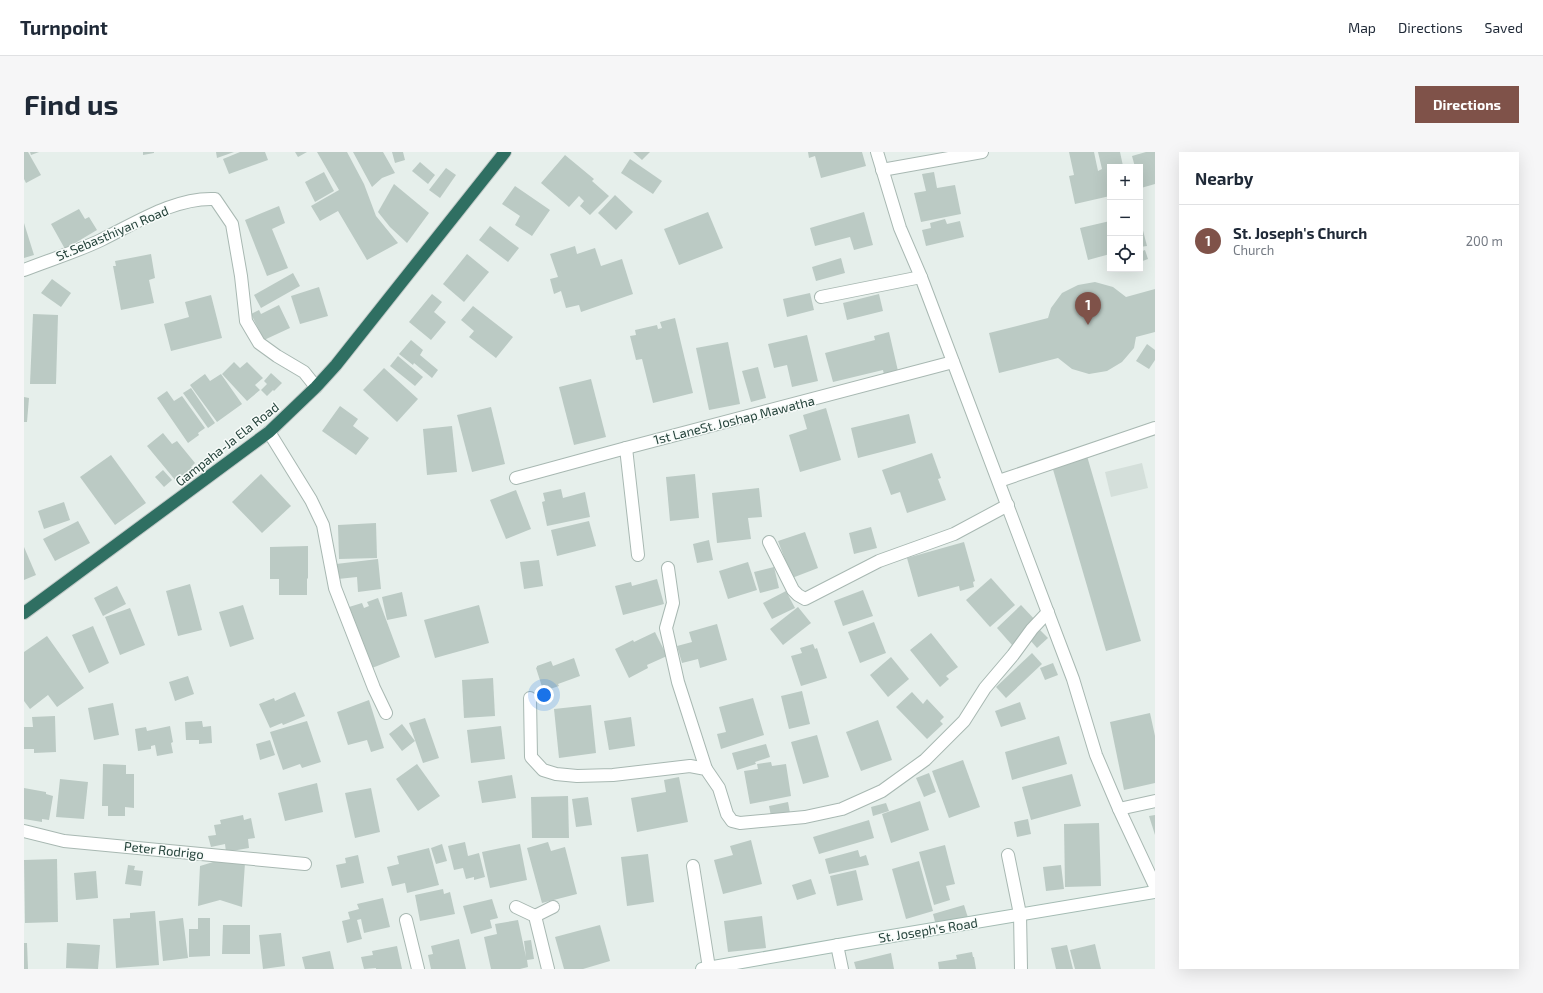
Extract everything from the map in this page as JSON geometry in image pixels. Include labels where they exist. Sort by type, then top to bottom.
[{"type":"highway","name":"Gampaha-Ja Ela Road","points":[[24,613],[269,432],[316,387],[336,365],[505,152]]},
{"type":"street","points":[[877,152],[900,228],[921,277],[1073,679],[1096,755],[1119,809],[1155,886]]},
{"type":"street","points":[[882,170],[982,152]]},
{"type":"street","name":"St.Sebasthiyan Road","points":[[24,270],[100,240],[151,214],[201,198],[215,199],[232,224],[241,276],[246,321],[259,344],[304,372],[316,387]]},
{"type":"street","points":[[820,297],[921,277]]},
{"type":"street","name":"1st LaneSt. Joshap Mawatha","points":[[516,478],[953,362]]},
{"type":"street","points":[[999,481],[1155,428]]},
{"type":"street","points":[[269,432],[308,494],[323,525],[335,588],[374,688],[386,713]]},
{"type":"street","points":[[626,448],[638,555]]},
{"type":"street","points":[[769,542],[793,590],[805,599],[879,561],[954,534],[1008,505]]},
{"type":"street","points":[[668,568],[673,603],[666,628],[678,682],[706,769],[720,788],[728,814],[732,821],[740,823],[805,817],[842,809],[882,791],[925,760],[964,721],[985,688],[1013,655],[1032,629],[1048,612]]},
{"type":"street","points":[[530,698],[532,757],[543,770],[556,774],[578,776],[613,775],[690,766],[706,769]]},
{"type":"street","points":[[1119,809],[1155,802]]},
{"type":"street","name":"Peter Rodrigo","points":[[24,831],[64,841],[305,864]]},
{"type":"street","points":[[1008,855],[1020,914],[1021,969]]},
{"type":"street","points":[[693,866],[706,968]]},
{"type":"street","name":"St. Joseph's Road","points":[[706,968],[1155,892]]},
{"type":"street","points":[[516,907],[535,916]]},
{"type":"street","points":[[535,916],[553,907]]},
{"type":"street","points":[[535,916],[548,969]]},
{"type":"street","points":[[406,920],[418,969]]},
{"type":"street","points":[[837,945],[842,969]]},
{"type":"shaded area","points":[[1142,463],[1148,488],[1111,497],[1105,472]]},
{"type":"building","points":[[24,152],[28,152],[41,175],[26,183],[24,179]]},
{"type":"building","points":[[30,152],[39,152],[31,155]]},
{"type":"building","points":[[143,152],[154,152],[154,153],[143,155]]},
{"type":"building","points":[[216,152],[234,152],[217,158]]},
{"type":"building","points":[[240,152],[265,152],[268,160],[229,174],[223,159]]},
{"type":"building","points":[[295,152],[307,152],[298,157]]},
{"type":"building","points":[[317,152],[347,152],[364,184],[376,216],[398,243],[367,260],[338,211],[320,221],[311,206],[339,190]]},
{"type":"building","points":[[353,152],[383,152],[395,173],[382,178],[372,187]]},
{"type":"building","points":[[392,152],[403,152],[405,160],[395,163]]},
{"type":"building","points":[[633,152],[650,152],[642,160]]},
{"type":"building","points":[[808,152],[862,152],[866,166],[821,178],[815,156],[809,158]]},
{"type":"building","points":[[1069,152],[1094,152],[1098,171],[1102,169],[1098,152],[1120,152],[1123,164],[1107,164],[1107,197],[1075,204],[1069,176],[1074,175]]},
{"type":"building","points":[[1146,152],[1155,152],[1155,184],[1143,187],[1143,164],[1134,164],[1132,156]]},
{"type":"building","points":[[565,155],[594,179],[592,181],[609,196],[590,215],[580,206],[584,201],[579,196],[569,207],[541,183]]},
{"type":"building","points":[[630,159],[662,181],[653,194],[621,173]]},
{"type":"building","points":[[420,162],[435,175],[428,184],[412,171]]},
{"type":"building","points":[[446,168],[456,175],[440,198],[429,190]]},
{"type":"building","points":[[324,172],[334,191],[315,202],[305,182]]},
{"type":"building","points":[[934,172],[937,188],[955,185],[961,214],[921,222],[914,193],[926,191],[922,174]]},
{"type":"building","points":[[394,184],[429,213],[407,243],[390,227],[378,212]]},
{"type":"building","points":[[515,186],[550,210],[532,236],[515,225],[520,216],[502,204]]},
{"type":"building","points":[[615,195],[633,212],[616,230],[598,213]]},
{"type":"building","points":[[279,206],[285,223],[272,229],[288,268],[267,276],[245,220]]},
{"type":"building","points":[[79,209],[85,219],[89,217],[97,230],[65,249],[51,224]]},
{"type":"building","points":[[708,212],[723,248],[679,265],[664,229]]},
{"type":"building","points":[[864,212],[873,245],[854,250],[850,237],[815,246],[810,228]]},
{"type":"building","points":[[945,219],[947,224],[960,221],[964,237],[926,246],[922,230],[931,228],[930,223]]},
{"type":"building","points":[[1107,222],[1107,255],[1088,260],[1080,228]]},
{"type":"building","points":[[24,223],[34,255],[24,258]]},
{"type":"building","points":[[490,226],[519,248],[508,262],[479,240]]},
{"type":"building","points":[[1143,231],[1147,246],[1143,247]]},
{"type":"building","points":[[575,246],[577,254],[595,248],[601,266],[622,259],[633,294],[581,312],[579,305],[566,308],[561,291],[554,294],[550,279],[558,277],[550,254]]},
{"type":"building","points":[[1145,250],[1148,259],[1143,261],[1143,251]]},
{"type":"building","points":[[151,254],[155,278],[149,280],[154,303],[121,310],[113,266],[116,266],[115,261]]},
{"type":"building","points":[[467,254],[489,272],[464,302],[443,284]]},
{"type":"building","points":[[841,258],[845,273],[816,281],[812,267]]},
{"type":"building","points":[[293,273],[300,286],[261,308],[254,295]]},
{"type":"building","points":[[52,279],[71,293],[61,307],[41,293]]},
{"type":"building","points":[[1095,282],[1113,287],[1126,297],[1155,289],[1155,332],[1136,337],[1134,348],[1122,362],[1107,371],[1089,374],[1072,369],[1058,358],[999,373],[989,333],[1048,318],[1051,308],[1062,293],[1078,285]]},
{"type":"building","points":[[319,287],[328,316],[300,324],[291,296]]},
{"type":"building","points":[[810,293],[814,310],[787,317],[783,299]]},
{"type":"building","points":[[432,294],[442,302],[434,312],[446,322],[431,340],[409,322]]},
{"type":"building","points":[[879,294],[883,311],[847,320],[843,303]]},
{"type":"building","points":[[211,295],[222,338],[171,351],[164,324],[189,317],[185,302]]},
{"type":"building","points":[[279,305],[290,328],[264,340],[251,314],[259,310],[261,314]]},
{"type":"building","points":[[473,306],[513,337],[496,358],[469,337],[474,331],[461,320]]},
{"type":"building","points":[[33,314],[58,315],[56,384],[30,384]]},
{"type":"building","points":[[675,318],[693,393],[653,403],[642,359],[636,360],[630,336],[636,335],[635,330],[657,325],[658,329],[662,328],[660,322]]},
{"type":"building","points":[[889,332],[898,371],[884,375],[883,370],[833,382],[825,353],[875,340],[874,336]]},
{"type":"building","points":[[807,335],[818,381],[792,387],[787,365],[774,368],[768,344]]},
{"type":"building","points":[[411,340],[423,350],[420,355],[438,370],[432,378],[414,363],[413,365],[399,354]]},
{"type":"building","points":[[728,342],[740,404],[709,410],[696,348]]},
{"type":"building","points":[[1147,344],[1155,350],[1155,360],[1149,369],[1136,361]]},
{"type":"building","points":[[398,356],[423,377],[415,386],[390,366]]},
{"type":"building","points":[[234,362],[240,368],[247,362],[263,378],[255,385],[260,390],[247,401],[222,374]]},
{"type":"building","points":[[758,367],[766,398],[751,402],[742,371]]},
{"type":"building","points":[[384,368],[418,399],[397,422],[363,390]]},
{"type":"building","points":[[271,373],[282,383],[267,396],[261,390],[267,384],[264,381]]},
{"type":"building","points":[[205,374],[210,381],[221,374],[242,404],[217,422],[190,385]]},
{"type":"building","points":[[591,379],[606,437],[574,445],[559,387]]},
{"type":"building","points":[[191,388],[215,423],[208,428],[183,393]]},
{"type":"building","points":[[167,391],[174,401],[182,396],[205,428],[198,433],[199,435],[188,443],[157,398]]},
{"type":"building","points":[[24,397],[29,398],[27,422],[24,422]]},
{"type":"building","points":[[340,406],[358,419],[353,426],[369,438],[356,455],[322,431]]},
{"type":"building","points":[[491,407],[505,464],[472,472],[457,415]]},
{"type":"building","points":[[826,408],[841,460],[800,472],[789,435],[807,429],[803,415]]},
{"type":"building","points":[[909,414],[916,443],[858,458],[851,428]]},
{"type":"building","points":[[452,426],[457,472],[427,475],[423,429]]},
{"type":"building","points":[[163,433],[172,444],[177,441],[195,463],[191,467],[192,468],[176,481],[147,446]]},
{"type":"building","points":[[932,453],[941,478],[938,479],[946,500],[907,513],[900,492],[891,495],[882,470]]},
{"type":"building","points":[[111,455],[146,503],[115,525],[80,477]]},
{"type":"building","points":[[1087,456],[1141,641],[1106,651],[1052,466]]},
{"type":"building","points":[[163,470],[172,480],[164,487],[155,477]]},
{"type":"building","points":[[261,474],[291,506],[262,533],[232,502]]},
{"type":"building","points":[[695,474],[699,518],[670,521],[666,477]]},
{"type":"building","points":[[759,488],[762,517],[748,518],[751,539],[717,543],[712,493]]},
{"type":"building","points":[[561,489],[563,498],[585,492],[590,517],[547,526],[542,502],[545,501],[543,493]]},
{"type":"building","points":[[516,490],[531,529],[506,539],[490,500]]},
{"type":"building","points":[[64,502],[70,520],[44,529],[38,511]]},
{"type":"building","points":[[78,521],[90,543],[55,561],[43,539]]},
{"type":"building","points":[[589,521],[596,546],[557,556],[551,530]]},
{"type":"building","points":[[376,523],[377,558],[339,559],[338,525]]},
{"type":"building","points":[[871,527],[877,548],[854,554],[849,533]]},
{"type":"building","points":[[805,532],[818,568],[792,578],[778,541]]},
{"type":"building","points":[[709,540],[713,560],[697,563],[693,544]]},
{"type":"building","points":[[964,542],[975,581],[973,582],[974,587],[960,591],[959,586],[918,597],[907,558]]},
{"type":"building","points":[[308,546],[307,595],[279,595],[279,579],[270,579],[270,547]]},
{"type":"building","points":[[24,547],[36,575],[24,580]]},
{"type":"building","points":[[378,559],[381,589],[358,592],[357,577],[338,579],[336,564]]},
{"type":"building","points":[[539,560],[543,586],[524,589],[520,562]]},
{"type":"building","points":[[748,562],[757,590],[728,599],[719,571]]},
{"type":"building","points":[[774,567],[779,588],[760,593],[754,572]]},
{"type":"building","points":[[991,578],[1015,605],[990,627],[966,600]]},
{"type":"building","points":[[657,579],[664,604],[623,615],[615,586],[631,582],[632,586]]},
{"type":"building","points":[[190,584],[202,630],[178,636],[166,591]]},
{"type":"building","points":[[117,586],[126,604],[103,616],[94,598]]},
{"type":"building","points":[[863,590],[873,616],[843,626],[834,601]]},
{"type":"building","points":[[786,591],[795,608],[772,619],[763,603]]},
{"type":"building","points":[[402,592],[407,616],[387,620],[382,597]]},
{"type":"building","points":[[378,598],[400,657],[372,668],[349,607],[362,603],[364,608],[369,606],[367,602]]},
{"type":"building","points":[[243,605],[254,639],[230,647],[219,612]]},
{"type":"building","points":[[479,605],[489,643],[435,658],[424,620]]},
{"type":"building","points":[[1021,605],[1037,622],[1012,645],[997,628]]},
{"type":"building","points":[[798,607],[811,623],[783,645],[770,629]]},
{"type":"building","points":[[130,608],[145,645],[120,655],[105,617]]},
{"type":"building","points":[[874,622],[886,653],[860,663],[848,632]]},
{"type":"building","points":[[717,624],[727,660],[700,668],[698,659],[682,663],[677,646],[692,642],[689,632]]},
{"type":"building","points":[[93,626],[109,663],[89,673],[72,635]]},
{"type":"building","points":[[1040,630],[1048,638],[1037,648],[1030,640]]},
{"type":"building","points":[[655,632],[667,656],[647,665],[648,668],[629,678],[615,649],[633,640],[634,642]]},
{"type":"building","points":[[931,633],[958,667],[946,676],[949,679],[940,687],[910,650]]},
{"type":"building","points":[[47,636],[84,688],[57,707],[48,695],[30,709],[24,701],[24,652]]},
{"type":"building","points":[[813,644],[815,649],[817,648],[827,678],[801,686],[791,656],[802,653],[800,648]]},
{"type":"building","points":[[1032,653],[1042,664],[1006,698],[996,687]]},
{"type":"building","points":[[891,657],[909,679],[888,697],[870,675]]},
{"type":"building","points":[[574,658],[580,676],[558,684],[559,686],[550,689],[552,694],[545,696],[536,668],[537,666],[551,661],[553,666]]},
{"type":"building","points":[[1053,663],[1058,675],[1045,680],[1040,668]]},
{"type":"building","points":[[188,676],[194,694],[175,701],[169,682]]},
{"type":"building","points":[[493,678],[495,716],[464,718],[462,680]]},
{"type":"building","points":[[802,691],[810,724],[789,729],[781,696]]},
{"type":"building","points":[[295,692],[305,716],[283,725],[282,723],[270,728],[259,704],[274,698],[275,701]]},
{"type":"building","points":[[912,692],[923,704],[927,699],[944,717],[940,721],[943,724],[927,739],[896,707]]},
{"type":"building","points":[[753,698],[764,735],[721,749],[717,734],[726,732],[719,707]]},
{"type":"building","points":[[369,700],[384,748],[371,752],[367,740],[348,745],[337,712]]},
{"type":"building","points":[[1020,702],[1026,719],[1001,727],[995,711]]},
{"type":"building","points":[[113,703],[119,735],[94,740],[88,708]]},
{"type":"building","points":[[591,705],[596,753],[559,758],[554,709]]},
{"type":"building","points":[[1150,713],[1155,736],[1155,783],[1124,790],[1110,722]]},
{"type":"building","points":[[55,716],[56,752],[34,753],[34,749],[24,749],[24,727],[33,727],[32,717]]},
{"type":"building","points":[[631,717],[635,746],[609,750],[604,721]]},
{"type":"building","points":[[425,718],[439,758],[423,763],[409,723]]},
{"type":"building","points":[[878,720],[892,760],[861,771],[846,732]]},
{"type":"building","points":[[202,721],[203,727],[211,726],[212,743],[199,744],[199,740],[186,740],[185,722]]},
{"type":"building","points":[[307,721],[321,762],[302,768],[300,764],[283,770],[270,732]]},
{"type":"building","points":[[402,724],[415,741],[402,751],[389,734]]},
{"type":"building","points":[[170,726],[173,742],[171,743],[173,753],[157,756],[155,745],[151,746],[151,749],[138,751],[135,729],[146,727],[147,731]]},
{"type":"building","points":[[501,726],[505,759],[471,763],[467,730]]},
{"type":"building","points":[[817,735],[829,777],[803,784],[791,742]]},
{"type":"building","points":[[1059,736],[1067,764],[1012,780],[1005,752]]},
{"type":"building","points":[[270,740],[275,755],[260,760],[256,744]]},
{"type":"building","points":[[766,744],[770,757],[755,762],[756,764],[737,770],[732,753]]},
{"type":"building","points":[[963,760],[980,807],[949,818],[932,771]]},
{"type":"building","points":[[771,762],[772,766],[786,764],[791,796],[750,804],[744,771],[758,769],[757,764]]},
{"type":"building","points":[[103,764],[126,765],[126,774],[134,774],[134,808],[125,807],[125,816],[108,816],[108,806],[102,806]]},
{"type":"building","points":[[417,764],[440,796],[418,811],[396,779]]},
{"type":"building","points":[[929,773],[936,792],[924,797],[916,778]]},
{"type":"building","points":[[1072,774],[1081,806],[1031,820],[1022,787]]},
{"type":"building","points":[[512,775],[516,798],[482,803],[478,781]]},
{"type":"building","points":[[679,777],[688,822],[637,832],[631,798],[666,792],[664,780]]},
{"type":"building","points":[[60,779],[88,782],[84,819],[56,817]]},
{"type":"building","points":[[317,783],[323,812],[285,821],[278,793]]},
{"type":"building","points":[[24,788],[46,792],[46,794],[53,796],[49,820],[42,819],[42,822],[24,819]]},
{"type":"building","points":[[371,788],[380,832],[355,838],[345,793]]},
{"type":"building","points":[[568,796],[569,838],[532,838],[531,797]]},
{"type":"building","points":[[588,797],[592,825],[576,827],[572,799]]},
{"type":"building","points":[[920,801],[929,830],[891,843],[882,814]]},
{"type":"building","points":[[788,802],[790,813],[771,816],[769,806]]},
{"type":"building","points":[[886,803],[889,811],[873,816],[871,807]]},
{"type":"building","points":[[243,815],[244,820],[251,818],[255,838],[248,839],[249,848],[226,852],[225,844],[211,847],[208,836],[216,835],[214,825],[221,824],[220,820]]},
{"type":"building","points":[[1155,815],[1155,835],[1149,816]]},
{"type":"building","points":[[1028,819],[1031,834],[1017,837],[1014,822]]},
{"type":"building","points":[[869,820],[874,838],[819,854],[813,837]]},
{"type":"building","points":[[1099,823],[1101,886],[1065,887],[1064,824]]},
{"type":"building","points":[[751,840],[762,884],[723,894],[714,860],[733,855],[730,846]]},
{"type":"building","points":[[465,842],[468,856],[479,853],[485,877],[474,880],[474,877],[466,879],[463,868],[454,870],[448,846]]},
{"type":"building","points":[[548,842],[551,851],[565,847],[577,894],[542,903],[527,848]]},
{"type":"building","points":[[442,844],[447,861],[436,864],[431,848]]},
{"type":"building","points":[[520,844],[527,880],[490,888],[482,852]]},
{"type":"building","points":[[945,845],[955,884],[946,886],[950,900],[934,905],[919,852]]},
{"type":"building","points":[[429,848],[439,885],[407,893],[405,883],[392,886],[387,867],[399,864],[397,856]]},
{"type":"building","points":[[858,850],[860,857],[866,855],[869,865],[829,874],[825,859]]},
{"type":"building","points":[[648,854],[654,902],[627,906],[621,857]]},
{"type":"building","points":[[358,855],[364,883],[341,888],[336,865],[346,863],[345,858]]},
{"type":"building","points":[[57,859],[58,922],[25,923],[24,860]]},
{"type":"building","points":[[223,859],[245,863],[242,907],[220,900],[198,906],[200,866]]},
{"type":"building","points":[[919,861],[933,911],[906,919],[892,869]]},
{"type":"building","points":[[128,865],[135,866],[134,870],[143,871],[141,886],[125,884]]},
{"type":"building","points":[[1061,865],[1064,889],[1046,891],[1043,867]]},
{"type":"building","points":[[856,870],[863,900],[837,906],[830,876]]},
{"type":"building","points":[[96,871],[98,898],[76,900],[74,873]]},
{"type":"building","points":[[811,879],[816,894],[797,900],[792,885]]},
{"type":"building","points":[[443,889],[444,894],[450,892],[455,914],[420,921],[415,895]]},
{"type":"building","points":[[383,898],[390,927],[364,933],[361,919],[357,920],[362,939],[347,943],[342,921],[350,919],[348,912],[359,909],[357,904]]},
{"type":"building","points":[[492,899],[498,918],[490,920],[492,928],[471,934],[463,906]]},
{"type":"building","points":[[964,905],[970,924],[938,933],[933,914]]},
{"type":"building","points":[[155,911],[159,965],[116,968],[113,919],[130,918],[130,913]]},
{"type":"building","points":[[762,916],[766,948],[728,952],[724,921]]},
{"type":"building","points":[[183,918],[188,958],[163,961],[159,921]]},
{"type":"building","points":[[198,918],[210,918],[210,956],[189,957],[189,929],[198,929]]},
{"type":"building","points":[[518,920],[526,957],[524,941],[531,940],[534,959],[527,960],[528,967],[520,969],[491,969],[484,937],[497,934],[495,924]]},
{"type":"building","points":[[223,925],[250,925],[250,954],[222,954]]},
{"type":"building","points":[[600,925],[610,961],[583,969],[564,969],[555,937]]},
{"type":"building","points":[[281,933],[285,966],[263,969],[259,935]]},
{"type":"building","points":[[459,939],[466,969],[431,969],[428,955],[433,954],[431,946]]},
{"type":"building","points":[[24,943],[27,943],[28,969],[24,969]]},
{"type":"building","points":[[67,943],[100,945],[98,969],[66,968]]},
{"type":"building","points":[[1095,944],[1101,969],[1075,969],[1070,950]]},
{"type":"building","points":[[1067,945],[1073,969],[1056,969],[1051,948]]},
{"type":"building","points":[[397,946],[402,969],[364,969],[361,957],[373,955],[372,951]]},
{"type":"building","points":[[330,951],[334,969],[305,969],[302,957]]},
{"type":"building","points":[[972,952],[976,969],[939,969],[938,962],[957,959],[956,955]]},
{"type":"building","points":[[891,953],[894,969],[856,969],[854,962]]},
{"type":"place","name":"St. Joseph's Church","points":[[1088,325]]}]
